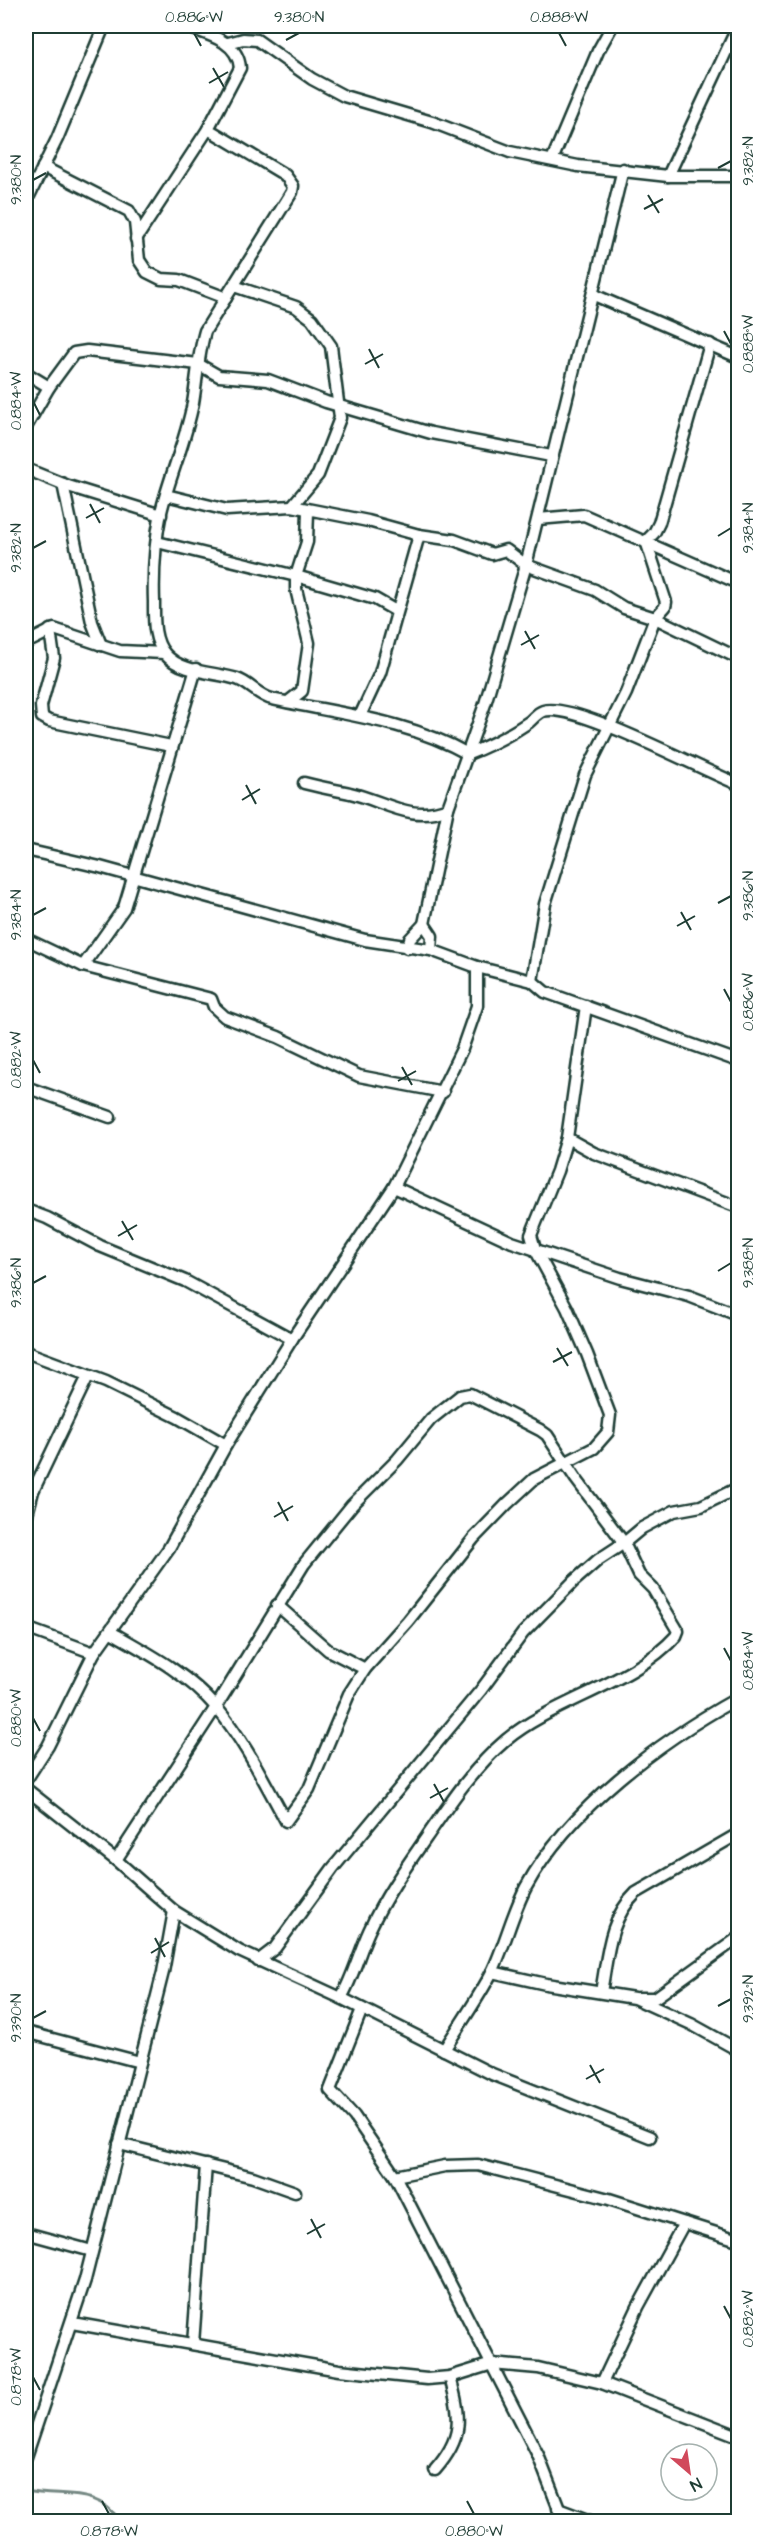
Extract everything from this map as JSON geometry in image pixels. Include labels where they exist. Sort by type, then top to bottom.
[{"type":"street","points":[[26,202],[104,26]]},
{"type":"street","points":[[136,239],[208,129],[240,68],[238,58],[228,44],[184,26]]},
{"type":"street","points":[[552,160],[598,51],[612,26]]},
{"type":"street","points":[[668,176],[738,26]]},
{"type":"street","points":[[228,44],[243,39],[256,40],[312,79],[344,96],[432,122],[510,152],[578,166],[623,169],[668,176],[738,176]]},
{"type":"street","points":[[208,129],[285,175],[293,186],[292,192],[206,331],[198,364],[193,404],[160,515],[154,565],[154,625],[158,644],[164,653],[171,661],[240,680],[269,698],[360,716],[426,735],[468,754],[483,748],[540,712],[551,709],[610,724],[641,741],[738,784]]},
{"type":"street","points":[[43,167],[129,212],[135,222],[139,260],[147,272],[161,279],[178,280],[226,298]]},
{"type":"street","points":[[407,948],[410,939],[424,924],[448,808],[468,754],[526,565],[574,361],[594,295],[623,169]]},
{"type":"street","points":[[234,286],[296,307],[312,318],[331,346],[339,418],[318,474],[292,506]]},
{"type":"street","points":[[594,295],[738,357]]},
{"type":"street","points":[[646,541],[654,533],[659,523],[710,344]]},
{"type":"street","points":[[26,427],[49,387],[74,353],[123,353],[198,364],[219,376],[268,380],[326,402],[338,403],[431,433],[551,456]]},
{"type":"street","points":[[26,373],[49,387]]},
{"type":"street","points":[[26,469],[63,484],[160,515]]},
{"type":"street","points":[[63,484],[92,622],[101,645]]},
{"type":"street","points":[[166,495],[227,510],[292,506],[308,511],[368,521],[419,535],[454,540],[492,554],[506,550],[526,565],[595,590],[624,608],[655,618],[738,658]]},
{"type":"street","points":[[288,702],[302,691],[309,643],[296,589],[296,576],[307,542],[308,511]]},
{"type":"street","points":[[538,519],[584,515],[738,583]]},
{"type":"street","points":[[360,716],[380,673],[419,535]]},
{"type":"street","points":[[532,981],[545,904],[585,775],[626,693],[655,618],[665,607],[666,602],[646,541]]},
{"type":"street","points":[[157,542],[296,576],[375,599],[396,611]]},
{"type":"street","points":[[50,630],[54,658],[41,706],[42,717],[49,721],[171,746]]},
{"type":"street","points":[[26,639],[32,640],[50,630],[59,630],[120,651],[164,653]]},
{"type":"street","points":[[83,966],[124,908],[196,669]]},
{"type":"street","points":[[304,783],[351,793],[391,808],[422,814],[432,814],[448,808]]},
{"type":"street","points":[[26,850],[365,940],[431,950],[477,967],[532,981],[545,992],[738,1061]]},
{"type":"street","points":[[424,924],[432,936],[431,950]]},
{"type":"street","points":[[26,939],[83,966],[211,999],[214,1007],[225,1017],[278,1037],[359,1076],[442,1092]]},
{"type":"street","points":[[26,1780],[48,1746],[94,1653],[169,1548],[226,1445],[291,1339],[394,1187],[462,1049],[477,1006],[477,967]]},
{"type":"street","points":[[111,1632],[150,1653],[185,1678],[216,1707],[256,1768],[286,1821],[309,1789],[349,1694],[365,1669],[408,1621],[474,1538],[507,1504],[534,1479],[594,1448],[608,1432],[610,1415],[567,1308],[535,1249],[531,1235],[533,1226],[547,1199],[567,1138],[586,1006]]},
{"type":"street","points":[[26,1087],[110,1117]]},
{"type":"street","points":[[567,1138],[594,1153],[738,1207]]},
{"type":"street","points":[[394,1187],[512,1242],[620,1278],[690,1296],[738,1316]]},
{"type":"street","points":[[26,1210],[47,1218],[100,1246],[185,1281],[291,1339]]},
{"type":"street","points":[[26,1352],[88,1376],[177,1416],[226,1445]]},
{"type":"street","points":[[26,1518],[29,1489],[88,1376]]},
{"type":"street","points":[[116,1860],[216,1707],[304,1564],[352,1505],[397,1460],[431,1419],[460,1396],[470,1394],[540,1430],[547,1435],[624,1543],[639,1575],[653,1589],[678,1631],[676,1636],[647,1659],[576,1701],[533,1722],[507,1740],[481,1765],[452,1798],[394,1887],[369,1931],[341,1998]]},
{"type":"street","points":[[258,1961],[275,1948],[333,1868],[481,1690],[523,1633],[574,1581],[598,1560],[642,1528],[674,1511],[701,1506],[738,1488]]},
{"type":"street","points":[[277,1605],[328,1650],[365,1669]]},
{"type":"street","points":[[26,1628],[94,1653]]},
{"type":"street","points":[[444,2050],[492,1972],[525,1888],[544,1859],[591,1803],[622,1776],[738,1698]]},
{"type":"street","points":[[26,1790],[116,1860],[174,1911],[258,1961],[341,1998],[492,2074],[650,2137]]},
{"type":"street","points":[[601,1992],[616,1917],[623,1906],[636,1893],[738,1834]]},
{"type":"street","points":[[26,2457],[72,2323],[93,2251],[163,1972],[174,1911]]},
{"type":"street","points":[[492,1972],[546,1984],[634,1998],[655,1998],[738,1938]]},
{"type":"street","points":[[634,1998],[691,2024],[738,2050]]},
{"type":"street","points":[[362,2009],[330,2090],[354,2116],[395,2176],[538,2455],[564,2522]]},
{"type":"street","points":[[26,2032],[140,2062]]},
{"type":"street","points":[[119,2144],[253,2177],[295,2192]]},
{"type":"street","points":[[193,2344],[206,2165]]},
{"type":"street","points":[[395,2176],[445,2166],[478,2165],[609,2199],[738,2240]]},
{"type":"street","points":[[602,2383],[638,2307],[684,2223]]},
{"type":"street","points":[[26,2233],[93,2251]]},
{"type":"street","points":[[72,2323],[339,2370],[428,2379],[450,2377],[492,2364],[538,2368],[602,2383],[738,2436]]},
{"type":"street","points":[[435,2470],[452,2451],[457,2434],[450,2377]]},
{"type":"street","points":[[558,2509],[593,2522]]},
{"type":"waterway","points":[[26,2491],[89,2498],[111,2510],[121,2522]]}]
